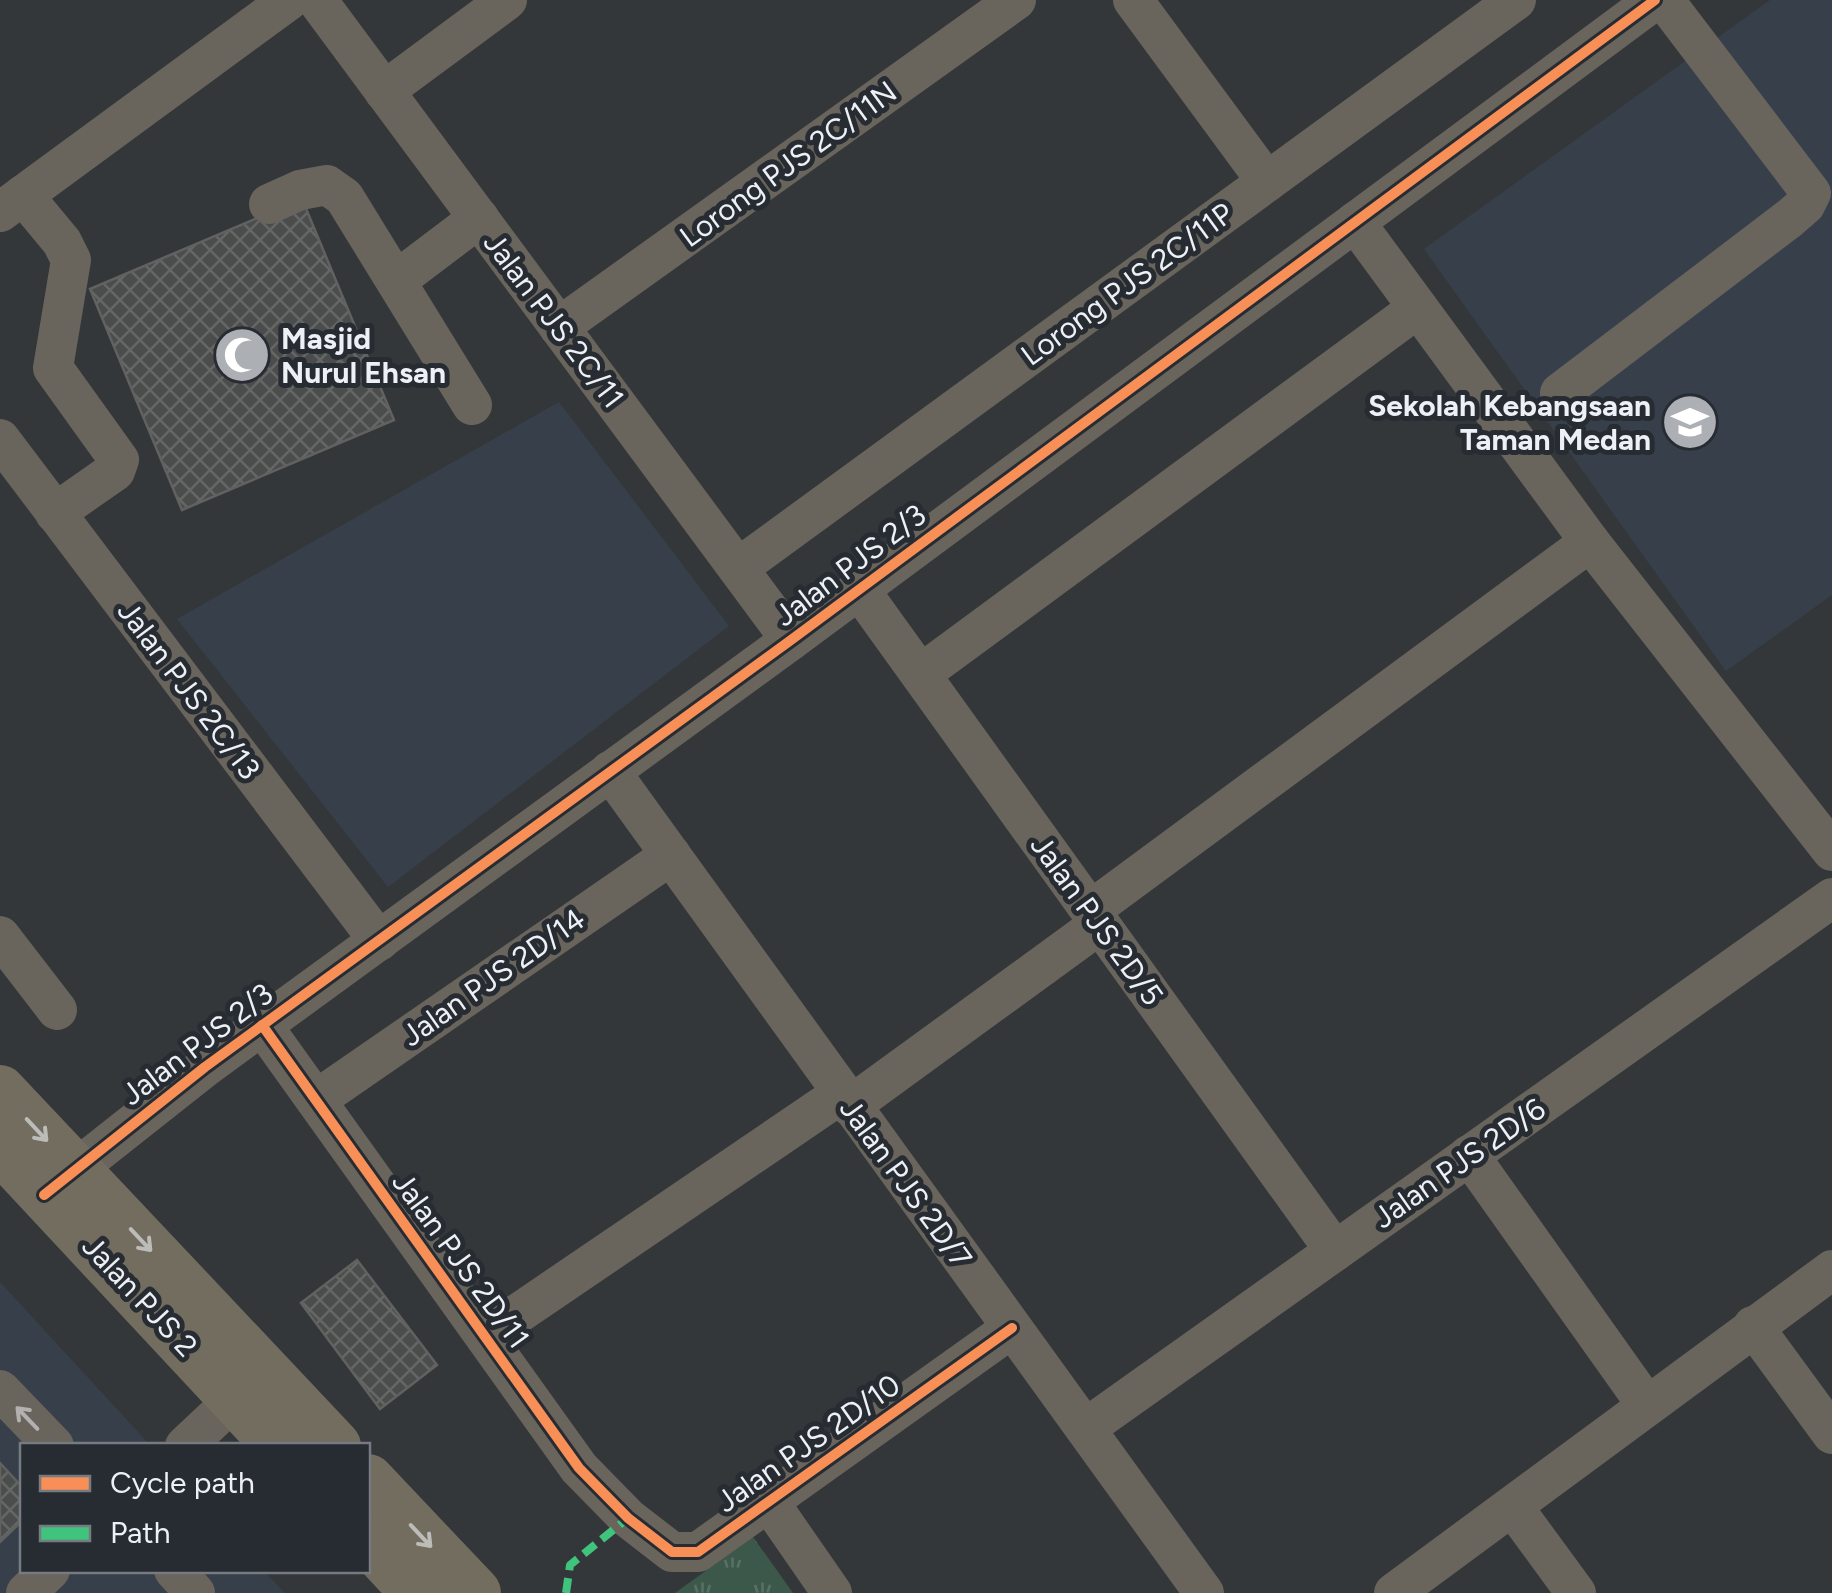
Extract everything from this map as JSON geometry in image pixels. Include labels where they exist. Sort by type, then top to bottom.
[{"type":"main road","name":"Jalan PJS 2","points":[[0,1090],[59,1182],[235,1399],[276,1443]]},
{"type":"main road","name":"Jalan PJS 2","points":[[0,1148],[59,1182]]},
{"type":"main road","points":[[59,1182],[332,1443]]},
{"type":"main road","points":[[370,1482],[475,1593]]},
{"type":"main road","points":[[370,1542],[417,1593]]},
{"type":"street","points":[[384,91],[507,0]]},
{"type":"street","name":"Lorong PJS 2C/11N","points":[[559,327],[1016,0]]},
{"type":"street","points":[[1134,0],[1268,182]]},
{"type":"street","name":"Lorong PJS 2C/11P","points":[[738,568],[1516,0]]},
{"type":"street","name":"Jalan PJS 2/3","points":[[59,1182],[262,1025],[791,640],[1656,0]]},
{"type":"street","points":[[1560,393],[1790,218],[1805,205],[1810,193],[1664,0]]},
{"type":"street","points":[[55,513],[115,472],[119,460],[53,368],[71,260],[62,242],[12,203],[317,2]]},
{"type":"street","name":"Jalan PJS 2C/11","points":[[317,2],[791,640]]},
{"type":"street","points":[[269,204],[300,190],[327,185],[344,198],[472,404]]},
{"type":"street","points":[[397,280],[479,218]]},
{"type":"street","points":[[1355,222],[1590,542],[1832,851]]},
{"type":"street","points":[[922,673],[1418,308]]},
{"type":"street","name":"Jalan PJS 2C/13","points":[[0,439],[15,489],[55,513],[378,940]]},
{"type":"street","points":[[485,1336],[845,1100],[1096,917],[1590,542]]},
{"type":"street","name":"Jalan PJS 2D/5","points":[[859,589],[1335,1251]]},
{"type":"street","name":"Jalan PJS 2D/7","points":[[610,771],[1204,1593]]},
{"type":"street","name":"Jalan PJS 2D/14","points":[[316,1100],[671,856]]},
{"type":"street","name":"Jalan PJS 2D/6","points":[[1086,1428],[1832,898]]},
{"type":"street","points":[[0,936],[57,1010]]},
{"type":"street","name":"Jalan PJS 2D/11","points":[[262,1025],[579,1468],[628,1518]]},
{"type":"street","points":[[1469,1156],[1646,1404]]},
{"type":"street","points":[[1394,1593],[1832,1270]]},
{"type":"street","points":[[1753,1326],[1832,1434]]},
{"type":"street","name":"Jalan PJS 2D/10","points":[[628,1518],[672,1552],[698,1552],[1012,1328]]},
{"type":"street","points":[[0,1390],[51,1443]]},
{"type":"street","points":[[187,1443],[235,1399]]},
{"type":"street","points":[[769,1502],[832,1593]]},
{"type":"street","points":[[1513,1507],[1576,1593]]},
{"type":"street","points":[[26,1593],[47,1573]]},
{"type":"street","points":[[177,1573],[196,1593]]},
{"type":"shaded area","name":"Sekolah Kebangsaan Taman Medan","points":[[1770,0],[1832,0],[1832,595],[1726,671],[1424,249]]},
{"type":"shaded area","points":[[559,402],[729,626],[388,887],[177,619]]},
{"type":"shaded area","points":[[0,1282],[148,1443],[20,1443],[20,1573],[266,1573],[285,1593],[0,1593]]},
{"type":"green space","points":[[753,1537],[793,1593],[675,1593]]},
{"type":"building","name":"Masjid Nurul Ehsan","points":[[302,199],[394,420],[182,510],[90,289]]},
{"type":"building","points":[[357,1260],[437,1365],[380,1409],[301,1303]]},
{"type":"building","points":[[0,1463],[20,1485],[20,1523],[0,1542]]},
{"type":"marked path","points":[[566,1593],[570,1565],[628,1518]]},
{"type":"cycle path","points":[[44,1195],[205,1067],[791,640],[1655,0]]},
{"type":"cycle path","points":[[262,1025],[579,1468],[628,1518],[672,1552],[698,1552],[1012,1328]]},
{"type":"place","name":"Masjid Nurul Ehsan","points":[[242,355]]},
{"type":"place","name":"Sekolah Kebangsaan Taman Medan","points":[[1690,422]]}]
